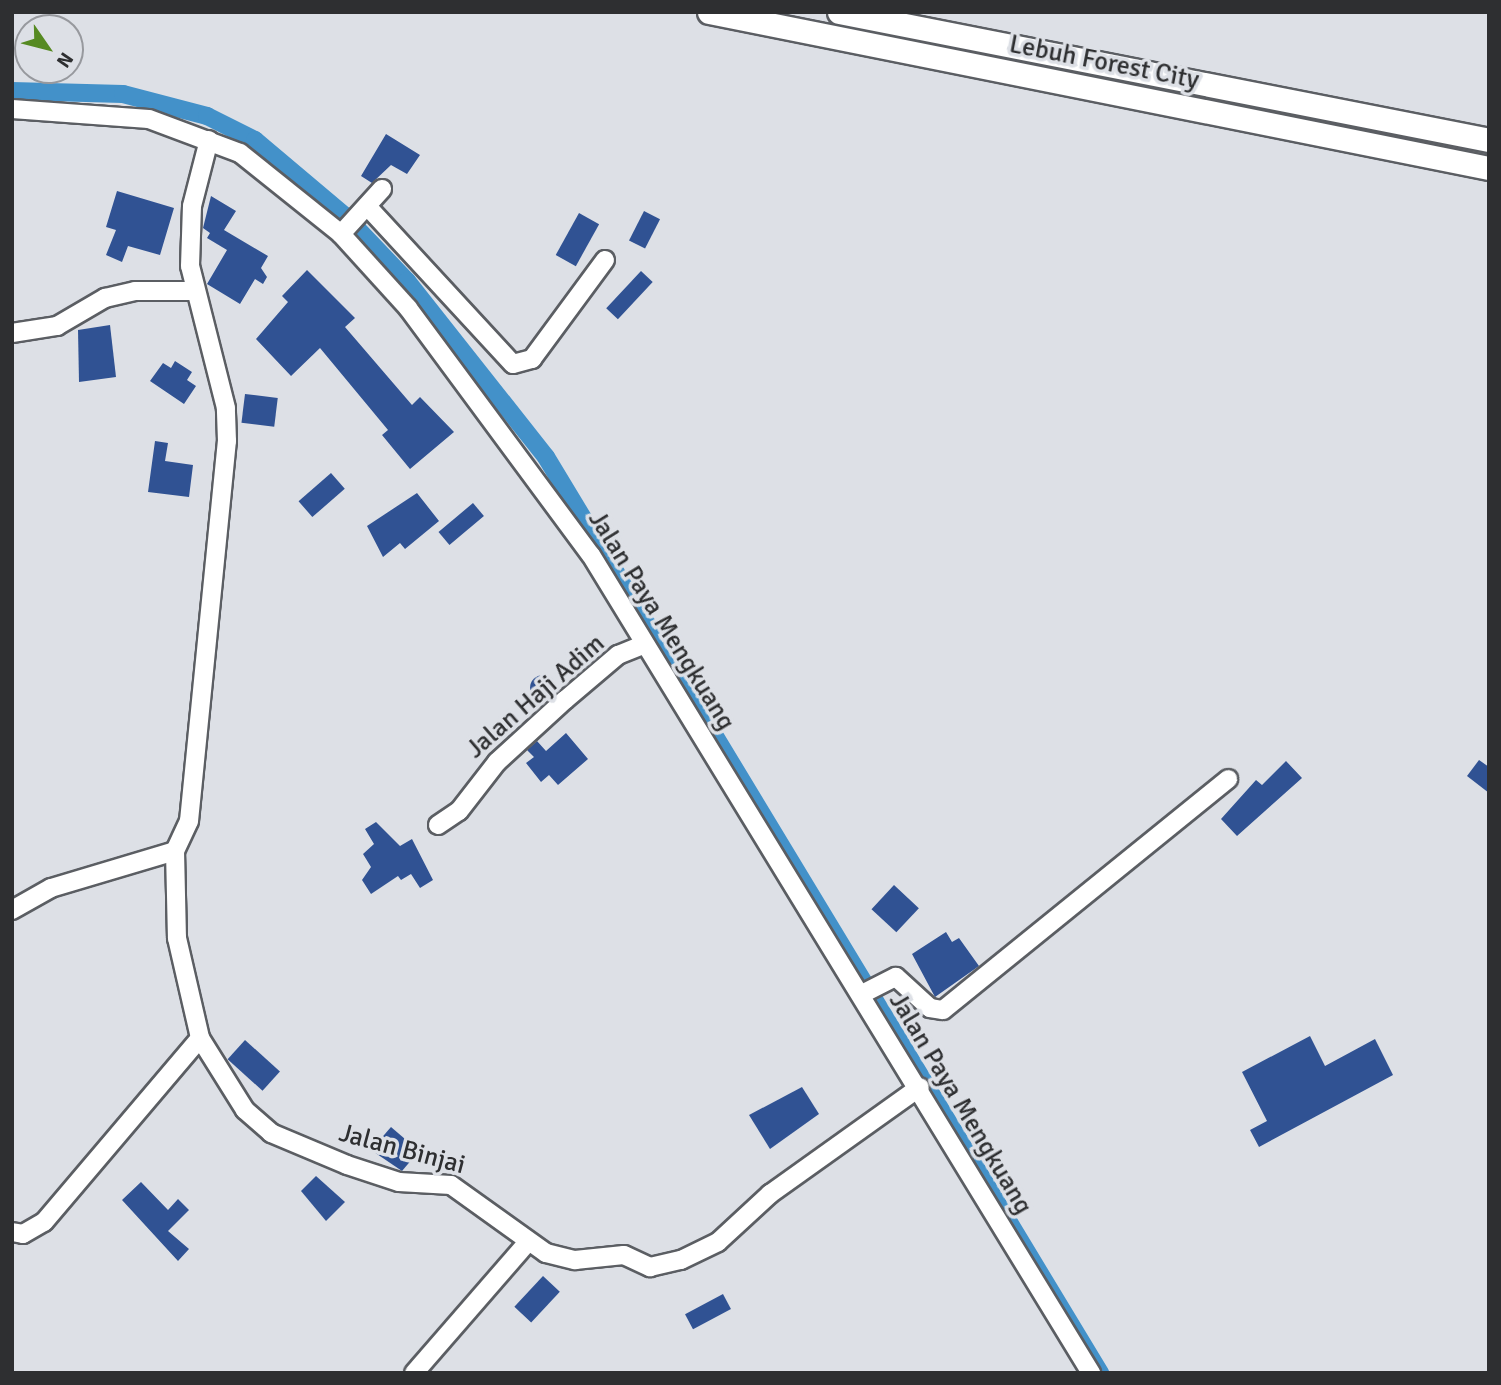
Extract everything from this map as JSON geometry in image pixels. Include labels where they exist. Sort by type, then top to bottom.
[{"type":"main road","name":"Lebuh Forest City","points":[[709,12],[1489,168]]},
{"type":"main road","name":"Lebuh Forest City","points":[[839,12],[1489,140]]},
{"type":"street","name":"Jalan Paya Mengkuang","points":[[12,109],[115,114],[209,140],[265,170],[341,234],[466,381],[591,555],[920,1087],[1091,1373]]},
{"type":"street","name":"Jalan Binjai","points":[[209,140],[192,206],[193,291],[226,408],[227,441],[195,788],[175,851],[177,937],[200,1038],[218,1076],[271,1133],[399,1182],[451,1185],[527,1242],[575,1261],[624,1255],[650,1267],[681,1260],[718,1242],[769,1194],[920,1087]]},
{"type":"street","points":[[341,234],[382,189]]},
{"type":"street","points":[[367,206],[513,364],[532,359],[605,260]]},
{"type":"street","points":[[12,332],[57,326],[105,298],[193,291]]},
{"type":"street","name":"Jalan Haji Adim","points":[[438,825],[458,811],[497,762],[565,700],[618,655],[645,644]]},
{"type":"street","points":[[862,994],[888,979],[902,978],[930,1008],[943,1010],[1228,779]]},
{"type":"street","points":[[12,910],[51,888],[175,851]]},
{"type":"street","points":[[12,1232],[23,1234],[44,1222],[200,1038]]},
{"type":"street","points":[[415,1373],[527,1242]]},
{"type":"building","points":[[386,134],[420,155],[407,174],[391,165],[372,183],[361,176]]},
{"type":"building","points":[[117,191],[174,208],[160,255],[128,246],[122,262],[106,255],[116,230],[106,227]]},
{"type":"building","points":[[211,196],[236,211],[224,230],[268,256],[261,268],[267,277],[263,284],[255,279],[240,304],[207,284],[227,250],[207,238],[210,233],[203,228]]},
{"type":"building","points":[[644,211],[660,219],[645,249],[629,240]]},
{"type":"building","points":[[579,213],[599,224],[576,266],[556,255]]},
{"type":"building","points":[[307,270],[355,318],[345,327],[412,405],[420,397],[454,432],[410,469],[382,435],[388,430],[320,348],[291,376],[256,339],[288,302],[282,296]]},
{"type":"building","points":[[641,271],[653,282],[618,319],[606,308]]},
{"type":"building","points":[[110,325],[116,377],[79,382],[78,330]]},
{"type":"building","points":[[175,361],[192,372],[187,380],[196,386],[184,404],[150,381],[163,363],[171,368]]},
{"type":"building","points":[[245,394],[278,398],[274,427],[241,423]]},
{"type":"building","points":[[155,441],[168,443],[165,461],[193,465],[189,497],[148,492]]},
{"type":"building","points":[[331,473],[345,489],[312,517],[299,501]]},
{"type":"building","points":[[417,493],[439,521],[405,549],[400,543],[383,557],[367,526]]},
{"type":"building","points":[[473,503],[484,516],[449,545],[439,532]]},
{"type":"building","points":[[543,675],[552,679],[556,688],[552,697],[543,701],[534,697],[530,688],[534,679]]},
{"type":"building","points":[[566,733],[588,759],[558,785],[549,775],[541,782],[526,763],[534,757],[527,750],[537,741],[546,751]]},
{"type":"building","points":[[1479,760],[1489,767],[1489,793],[1467,776]]},
{"type":"building","points":[[1286,761],[1302,778],[1237,836],[1221,819],[1256,780],[1262,785]]},
{"type":"building","points":[[376,822],[400,846],[412,839],[433,880],[420,888],[411,874],[401,880],[398,876],[371,894],[362,880],[371,867],[363,854],[374,844],[365,829]]},
{"type":"building","points":[[894,885],[919,908],[896,932],[871,909]]},
{"type":"building","points":[[946,932],[952,942],[959,938],[979,966],[935,997],[912,954]]},
{"type":"building","points":[[1310,1036],[1325,1066],[1375,1039],[1393,1075],[1259,1147],[1250,1130],[1267,1121],[1242,1072]]},
{"type":"building","points":[[245,1040],[280,1071],[263,1091],[228,1059]]},
{"type":"building","points":[[802,1087],[819,1114],[770,1149],[749,1115]]},
{"type":"building","points":[[391,1127],[419,1151],[402,1171],[371,1150]]},
{"type":"building","points":[[316,1176],[345,1202],[326,1221],[301,1191]]},
{"type":"building","points":[[141,1182],[168,1210],[178,1199],[189,1210],[168,1231],[189,1249],[178,1261],[122,1200]]},
{"type":"building","points":[[543,1276],[560,1292],[531,1322],[514,1307]]},
{"type":"building","points":[[723,1294],[731,1309],[693,1329],[685,1314]]},
{"type":"waterway","points":[[12,91],[123,94],[207,116],[255,140],[345,216],[407,281],[546,457],[1100,1373]]}]
